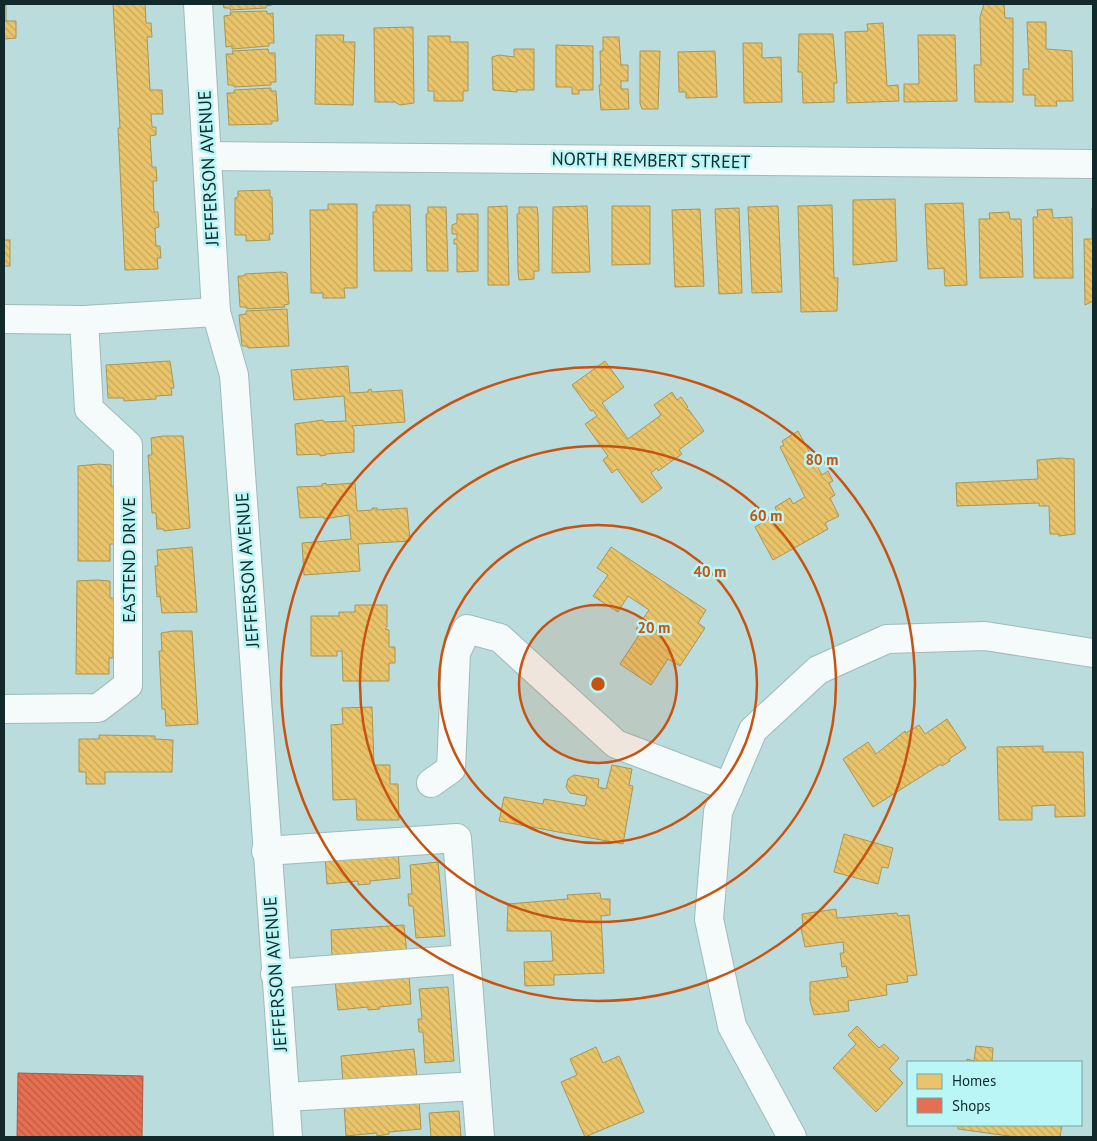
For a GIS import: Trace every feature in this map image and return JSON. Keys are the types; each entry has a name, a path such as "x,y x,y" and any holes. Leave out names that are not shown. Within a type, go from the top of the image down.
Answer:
{"street":[{"name":"JEFFERSON AVENUE","path":"198,4 216,312 234,375 266,850 288,1137"},
{"name":"NORTH REMBERT STREET","path":"208,156 1093,164"},
{"path":"4,319 84,320 216,312"},
{"name":"EASTEND DRIVE","path":"4,709 98,708 128,685 128,445 89,409 84,320"},
{"path":"431,783 451,769 456,653 467,629 500,638 616,744 729,787"},
{"path":"792,1137 732,1026 709,919 718,812 753,730 818,670 887,639 985,636 1093,653"},
{"path":"266,850 457,838 480,1137"},
{"path":"275,974 466,958"},
{"path":"284,1097 476,1086"}],"building: Homes":[{"path":"4,4 6,4 6,21 16,21 16,38 4,39"},
{"path":"113,4 145,4 146,23 151,23 152,37 147,37 150,90 162,90 163,114 151,114 152,127 156,127 156,135 150,136 152,167 156,167 157,181 153,181 154,212 158,212 159,227 155,228 156,246 160,246 161,258 157,258 158,269 125,270"},
{"path":"223,4 272,5 266,6 266,8 230,10 230,8 224,8"},
{"path":"984,4 1004,4 1005,18 1013,18 1013,102 975,102 974,65 981,65 980,17"},
{"path":"267,11 267,14 273,13 274,43 269,43 269,46 232,49 232,46 226,47 224,16 231,15 230,12"},
{"path":"1027,22 1046,22 1046,49 1072,51 1073,101 1056,101 1057,106 1035,106 1035,95 1023,95 1023,69 1029,69"},
{"path":"883,23 887,86 898,85 899,101 847,103 845,32 868,31 867,24"},
{"path":"413,27 414,103 400,105 395,102 375,102 374,28"},
{"path":"799,34 833,34 837,83 834,83 834,102 803,103 802,72 798,72"},
{"path":"316,35 344,35 343,42 355,42 353,105 315,104"},
{"path":"918,35 955,35 957,101 904,102 904,84 919,84"},
{"path":"428,36 450,36 450,42 468,42 468,91 463,91 463,101 434,101 434,91 428,91"},
{"path":"603,37 619,37 621,65 628,65 628,81 621,81 621,89 628,89 629,109 601,110 599,85 601,85 600,51 603,51"},
{"path":"743,43 762,43 762,58 781,57 782,102 744,103"},
{"path":"556,45 593,46 593,90 579,90 579,94 572,94 572,87 556,87"},
{"path":"268,49 269,53 275,53 276,82 271,82 271,85 234,87 233,85 228,85 226,54 233,54 232,51"},
{"path":"514,49 534,49 534,90 517,90 517,92 493,90 492,57 499,55 514,57"},
{"path":"640,51 660,51 658,109 642,109 640,103"},
{"path":"715,51 717,97 686,98 686,92 679,92 678,52"},
{"path":"271,88 271,91 276,91 278,121 272,121 272,124 229,125 227,93 234,93 234,90"},
{"path":"270,190 270,197 272,197 273,234 269,234 270,240 246,241 246,235 235,235 235,198 238,197 238,191"},
{"path":"895,199 897,261 853,265 853,200"},
{"path":"963,203 967,285 945,286 944,268 928,269 925,204"},
{"path":"328,204 357,204 357,288 344,288 345,298 323,298 323,293 311,293 310,210 328,210"},
{"path":"376,205 410,205 412,271 374,271 373,212 376,212"},
{"path":"832,205 834,278 838,278 837,311 801,312 798,206"},
{"path":"507,206 509,285 488,285 488,207"},
{"path":"587,206 590,272 552,273 553,207"},
{"path":"612,206 650,206 650,264 612,265"},
{"path":"778,206 782,292 752,293 748,207"},
{"path":"428,207 446,207 448,271 427,271 426,214 428,214"},
{"path":"519,207 537,207 539,271 534,271 534,279 519,280 517,214 519,214"},
{"path":"739,208 742,293 719,294 715,209"},
{"path":"1092,208 1093,301 1085,305 1084,239 1092,239"},
{"path":"700,209 704,286 675,287 672,210"},
{"path":"1052,209 1053,218 1072,217 1073,278 1034,278 1033,217 1038,217 1037,210"},
{"path":"1009,212 1010,219 1021,219 1023,277 980,278 979,219 990,219 989,213"},
{"path":"457,214 478,214 478,271 457,272 457,244 454,244 454,239 457,239 457,234 452,234 452,225 457,223"},
{"path":"4,240 10,240 10,266 4,266"},
{"path":"287,273 289,304 284,305 285,307 247,309 246,307 240,307 238,276"},
{"path":"287,309 289,346 248,348 247,346 242,346 239,315 246,314 246,311"},
{"path":"170,361 174,388 171,388 172,395 156,396 156,399 124,401 124,398 108,398 106,365"},
{"path":"605,361 624,387 602,403 628,439 661,415 654,405 672,392 677,400 681,397 688,407 686,409 689,410 704,431 679,450 682,454 658,471 657,468 651,473 662,488 642,503 617,469 612,473 603,460 608,456 585,424 597,416 593,410 591,411 572,385"},
{"path":"348,366 350,393 368,392 371,389 372,392 402,390 405,422 352,426 354,430 354,452 320,456 320,454 297,455 295,424 323,420 324,422 346,421 344,396 294,400 291,370"},
{"path":"798,431 822,475 828,471 833,481 829,483 835,495 830,498 839,516 825,523 828,529 773,560 755,527 778,514 775,507 790,498 793,504 805,497 780,447 784,445 782,441"},
{"path":"183,436 190,528 164,531 164,529 157,529 156,513 152,513 148,455 152,455 151,438"},
{"path":"1074,459 1075,534 1059,536 1059,534 1050,534 1049,506 1039,506 1039,503 957,506 956,483 1038,479 1037,460"},
{"path":"111,465 111,486 115,486 114,544 110,544 110,561 78,561 78,466"},
{"path":"326,483 326,485 355,483 357,511 372,510 372,508 377,508 377,510 407,508 410,541 358,544 360,571 304,575 302,543 351,539 349,515 324,519 324,517 300,518 297,487 322,486 322,484"},
{"path":"192,547 197,612 162,613 160,596 157,597 155,566 158,566 157,550"},
{"path":"611,547 706,610 698,623 705,628 680,666 668,659 651,685 620,664 641,632 636,629 649,610 628,596 618,612 593,596 608,575 597,568"},
{"path":"77,581 110,581 110,598 114,598 113,658 109,658 109,674 76,674"},
{"path":"355,605 387,605 387,627 385,629 389,630 389,647 395,647 395,663 389,663 389,681 343,681 342,651 337,651 337,656 311,656 311,616 339,616 339,612 355,612"},
{"path":"192,631 198,724 166,726 165,709 162,709 159,651 162,651 161,633"},
{"path":"372,707 374,765 390,765 390,784 398,784 399,820 357,820 356,799 333,800 331,725 343,724 342,708"},
{"path":"947,719 966,748 949,759 950,761 942,766 941,764 873,807 843,759 868,742 876,754 905,731 906,733 919,725 925,734"},
{"path":"99,735 155,736 155,739 173,740 172,772 105,772 105,784 86,784 86,772 79,772 79,739 99,739"},
{"path":"1043,746 1043,752 1083,752 1085,816 1055,817 1055,805 1032,806 1032,820 999,820 997,747"},
{"path":"612,765 632,769 629,785 633,786 623,844 499,821 504,797 543,804 544,799 585,806 587,796 570,793 566,787 568,779 574,775 599,779 598,787 606,789"},
{"path":"844,834 893,848 888,868 882,867 878,884 834,872"},
{"path":"398,850 400,878 370,881 370,884 358,885 358,881 327,884 325,856"},
{"path":"438,862 445,936 416,938 413,906 409,906 408,894 412,894 410,865"},
{"path":"600,893 601,899 610,899 610,915 601,916 604,973 554,975 554,985 525,986 524,962 553,961 551,931 507,931 508,904 568,899 567,895"},
{"path":"836,909 837,918 897,913 898,916 909,915 917,975 907,976 908,982 886,985 887,995 848,1001 849,1011 814,1015 810,1001 810,982 848,977 846,966 842,967 840,953 844,953 843,942 805,947 801,928 803,926 802,914"},
{"path":"404,925 407,954 332,959 331,930"},
{"path":"409,974 411,1004 368,1010 368,1007 338,1010 335,980"},
{"path":"448,987 454,1061 425,1063 423,1032 419,1032 418,1019 422,1019 419,989"},
{"path":"857,1026 879,1048 884,1044 899,1058 889,1069 903,1083 876,1112 833,1068 856,1044 848,1035"},
{"path":"976,1046 993,1048 992,1061 974,1061"},
{"path":"596,1047 603,1063 619,1056 644,1112 585,1137 561,1082 577,1075 570,1059"},
{"path":"414,1049 417,1078 343,1084 341,1056"},
{"path":"419,1099 421,1129 389,1132 389,1134 377,1136 377,1133 346,1136 344,1105"},
{"path":"459,1111 461,1137 431,1137 429,1113"},
{"path":"958,1126 1062,1126 1060,1137 1016,1137 958,1129"}],"building: Shops":[{"path":"18,1073 143,1076 142,1137 17,1137"}]}
